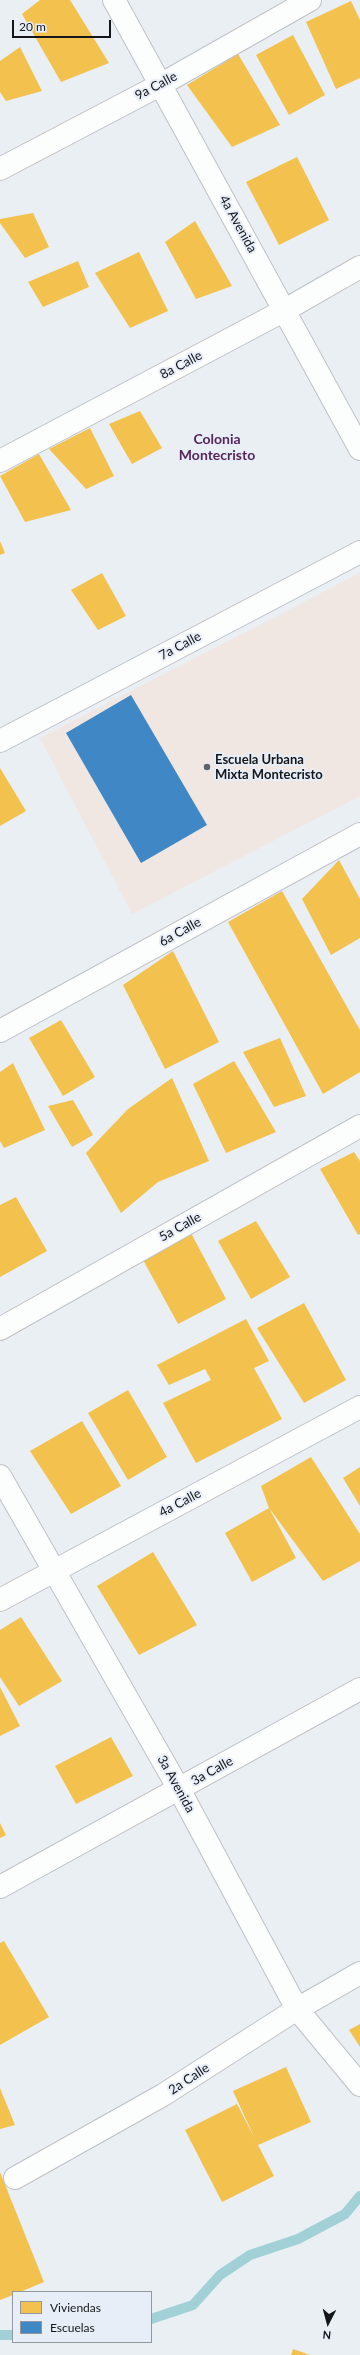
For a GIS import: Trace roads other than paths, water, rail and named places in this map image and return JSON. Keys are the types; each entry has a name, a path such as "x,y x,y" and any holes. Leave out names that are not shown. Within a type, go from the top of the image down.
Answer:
{"street":[{"name":"4a Avenida","path":"114,0 360,449"},
{"name":"9a Calle","path":"0,169 160,85 310,0"},
{"name":"8a Calle","path":"0,461 285,310 360,267"},
{"name":"7a Calle","path":"0,741 360,552"},
{"name":"6a Calle","path":"0,1031 360,834"},
{"name":"5a Calle","path":"0,1329 360,1126"},
{"name":"4a Calle","path":"0,1600 360,1407"},
{"name":"3a Avenida","path":"0,1476 180,1789 297,2009 360,2085"},
{"name":"3a Calle","path":"0,1887 360,1689"},
{"name":"2a Calle","path":"15,2178 163,2096 297,2009 360,1973"}],"waterway":[{"path":"152,2319 193,2305 220,2275 250,2255 298,2239 345,2214 360,2196"},
{"path":"0,2335 12,2335"}],"place":[{"name":"Escuela Urbana Mixta Montecristo","path":"207,767"}],"district":[{"name":"Colonia Montecristo","path":"217,448"}]}
